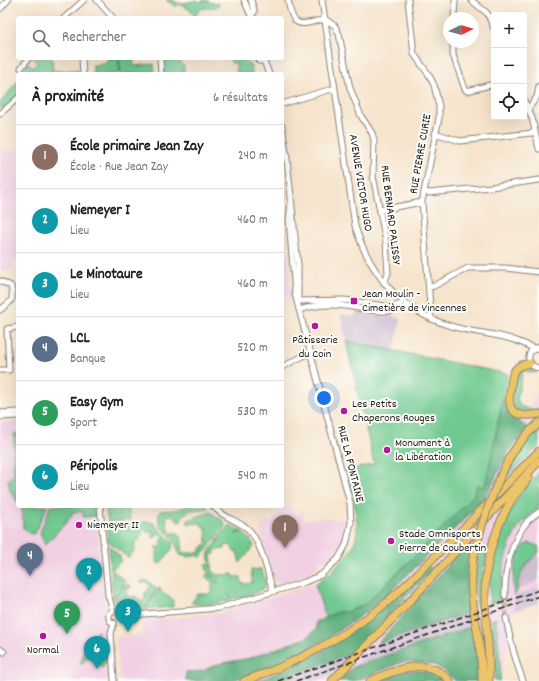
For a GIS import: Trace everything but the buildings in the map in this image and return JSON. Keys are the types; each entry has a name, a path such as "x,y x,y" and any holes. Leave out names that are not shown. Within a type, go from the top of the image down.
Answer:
{"highway":[{"path":"530,363 518,367 513,373 508,398 513,411 519,415 530,416 539,414"},
{"path":"482,681 482,660 472,595 474,559 494,487 512,453 525,434 539,423"},
{"path":"244,681 298,659 321,647 348,631 375,612 447,545 539,451"},
{"path":"332,681 408,602 539,461"},
{"path":"489,681 485,600 486,572 491,550 499,524 513,499 539,467"},
{"path":"370,681 403,668 415,666 437,671 450,681"}],"street":[{"path":"0,9 8,0"},
{"path":"66,16 84,0"},
{"path":"96,0 111,16"},
{"path":"244,0 251,16"},
{"path":"251,0 254,10 252,16"},
{"path":"288,0 290,11 294,20 299,24 325,19"},
{"name":"AVENUE VICTOR HUGO","path":"322,0 355,226 364,252 384,283 409,306 432,319 452,327 516,340 536,348"},
{"name":"RUE PIERRE CURIE","path":"408,0 414,54 429,75 437,94 439,106 422,202 432,319"},
{"path":"454,12 455,0"},
{"path":"471,0 487,13 491,22"},
{"name":"RUE BERNARD PALISSY","path":"325,19 335,26 339,34 350,88 361,116 372,133 374,140 373,176 386,242 388,273 384,283"},
{"path":"453,48 452,55 467,91 491,85"},
{"path":"21,68 27,60"},
{"path":"82,60 83,72"},
{"path":"160,60 161,72"},
{"path":"265,60 268,72"},
{"path":"539,86 537,97 528,109 536,130 539,149"},
{"path":"284,103 335,88"},
{"path":"0,114 16,100"},
{"path":"435,133 460,141 532,133 536,130"},
{"name":"RUE LA FONTAINE","path":"120,616 219,608 305,582 321,575 338,559 346,545 351,523 350,503 347,488 295,294 289,220 291,202 284,139"},
{"path":"424,192 428,193 491,187 539,180"},
{"path":"380,210 422,202"},
{"path":"429,287 434,286 468,268 505,268 539,272"},
{"path":"0,281 10,284 13,297 12,302 0,310"},
{"path":"298,301 344,300 392,308 399,305 403,301"},
{"path":"299,310 315,306 336,305 380,312 401,309 409,306"},
{"path":"0,370 9,370 7,329 16,327"},
{"path":"521,343 529,354 530,363 532,366 539,368"},
{"path":"529,354 536,348"},
{"path":"284,366 311,352"},
{"path":"0,413 16,412"},
{"path":"0,417 16,416"},
{"path":"100,508 108,595 113,611"},
{"path":"215,508 253,534 259,544 273,592"},
{"path":"505,596 505,581 511,553 520,532 527,522 539,512"},
{"path":"113,611 119,613 120,616 119,621 114,623 111,633 114,681"},
{"path":"113,611 108,617 110,621 114,623"},
{"path":"506,618 509,639 523,681"}],"shaded area":[{"path":"16,149 16,260 13,260 13,270 3,271 0,267 0,150"},
{"path":"284,207 285,207 291,297 284,297"},
{"path":"356,311 388,318 389,315 401,319 394,351 346,341 341,314 355,317"},
{"path":"539,390 539,552 522,570 518,581 517,590 539,580 539,587 515,596 514,611 500,681 120,681 116,638 143,635 143,621 221,613 315,584 330,631 360,613 482,496 505,443"},
{"path":"16,421 16,508 95,508 106,618 117,681 0,681 0,423"},
{"path":"303,506 304,520 323,518 346,520 343,538 331,559 325,559 318,562 314,573 280,584 275,581 272,574 260,528 266,521 269,523 280,511 278,509 279,508 290,507 295,513 301,513"},
{"path":"539,552 539,580 517,590 518,581 522,570"},
{"path":"539,587 539,603 514,611 515,596"},
{"path":"470,612 473,626 353,667 377,644"},
{"path":"353,653 332,675 315,681 275,681"}],"green space":[{"path":"166,0 173,0 179,4 176,7"},
{"path":"197,0 198,2 207,0 212,3 219,4 217,7 200,9 195,16 189,9 179,4"},
{"path":"34,60 52,60 53,71 78,70 78,72 25,72 23,70 28,63 33,67 37,63"},
{"path":"107,60 118,60 120,72 93,72 93,65 107,63"},
{"path":"119,60 133,60 134,66 154,64 155,72 121,72"},
{"path":"162,60 180,60 184,66 184,72 164,72"},
{"path":"230,60 243,60 249,63 252,72 237,72 236,63 231,63"},
{"path":"16,83 16,98 0,110 0,103"},
{"path":"346,341 508,374 485,487 477,485 474,496 364,605 347,612 328,626 315,584 332,571 351,550 355,541 357,532 356,511 347,471 374,464"},
{"path":"526,368 537,373 523,371 517,399 520,406 532,410 539,409 539,412 529,413 516,410 512,400 515,380 517,376"},
{"path":"503,399 511,414 521,419 519,422 529,428 509,451 484,500 392,590 362,615 331,636 301,653 263,670 230,681 186,681 186,672 203,671 217,664 250,658 306,638 316,629 316,622 337,612 347,612 364,605 415,556 473,496 477,485 485,487"},
{"path":"539,428 539,446 503,481 522,445"},
{"path":"14,434 16,434 16,500 10,490 8,480 14,474"},
{"path":"539,473 539,507 523,522 512,539 503,569 502,599 489,604 491,566 496,550 499,532 523,489"},
{"path":"21,508 46,508 35,533 30,534 23,528"},
{"path":"49,508 95,508 96,516 83,517 83,512 72,512 72,516 45,545 40,533"},
{"path":"105,508 129,508 130,520 108,522"},
{"path":"182,508 208,508 187,512 182,517 181,521 178,522 177,518 174,518 173,515 166,516 167,526 170,531 168,534 160,524 158,518 160,511"},
{"path":"210,512 224,521 225,526 201,557 197,556 196,552 201,552 201,548 204,548 204,545 207,544 206,527 202,527 202,523 188,524 188,520"},
{"path":"148,522 155,524 165,536 173,542 172,549 160,564 157,563 158,561 156,559 158,556 156,553 158,551 155,548 157,546 160,548 162,545 160,543 164,538 159,533 154,538 152,536 154,533 151,531 149,533 143,529 141,532 143,534 134,545 136,548 128,558 108,541 107,525"},
{"path":"230,525 242,531 235,534 243,532 254,546 240,563 237,552 234,552 231,545 224,546 225,549 214,550 215,554 211,554 212,562 210,562 208,555 210,549 220,540 216,541"},
{"path":"171,533 178,533 178,536 181,536 183,553 195,553 195,556 186,557 180,555 174,540 169,535"},
{"path":"471,539 467,576 467,594 470,612 377,644"},
{"path":"529,543 538,546 539,552 524,569 518,581 517,591 514,596 513,583 515,566 520,552 524,546"},
{"path":"109,546 120,556 121,561 113,569 110,569"},
{"path":"480,550 487,551 480,588 480,607 477,608 476,579"},
{"path":"206,564 212,564 213,573 216,573 217,575 233,574 234,577 241,577 242,584 252,583 251,570 261,569 265,579 265,585 256,592 233,599 227,593 232,599 222,602 212,604 191,603 198,594 209,594 213,589 211,586 213,583 205,576 208,573 219,584 207,571"},
{"path":"429,566 433,569 353,653 275,681 256,681 301,662 344,638 377,612"},
{"path":"111,571 125,581 124,585 113,598"},
{"path":"147,580 155,587 156,590 145,609 126,610 115,604 113,599 123,587 128,584 131,586 128,588 126,594 131,598 134,595 142,602 146,597 144,594 151,586 145,582 143,584 140,582"},
{"path":"158,588 160,588 161,592 173,600 173,607 146,609 158,591"},
{"path":"496,618 500,662 500,681 495,681 496,659 491,620"},
{"path":"473,626 478,663 477,681 455,681 446,672 435,665 403,662 355,681 338,681 353,667"},
{"path":"99,631 90,643 103,655 107,654 107,661 102,668 88,656 81,665 82,656 86,646 95,633"},
{"path":"411,670 433,674 445,681 379,681 400,672"}],"tunnel":[{"path":"505,596 506,618"}],"railway":[{"path":"278,681 539,590"},
{"path":"296,681 539,596"}],"place":[{"name":"Jean Moulin - Cimetière de Vincennes","path":"354,301"},
{"name":"Pâtisserie du Coin","path":"315,326"},
{"name":"Les Petits Chaperons Rouges","path":"344,411"},
{"name":"Monument à la Libération","path":"387,450"},
{"name":"Niemeyer II","path":"79,525"},
{"name":"Stade Omnisports Pierre de Coubertin","path":"391,541"},
{"name":"École primaire Jean Zay","path":"285,548"},
{"name":"LCL","path":"30,576"},
{"name":"Niemeyer I","path":"89,591"},
{"name":"Le Minotaure","path":"128,632"},
{"name":"Easy Gym","path":"67,634"},
{"name":"Normal","path":"43,636"},
{"name":"Péripolis","path":"97,669"}]}
